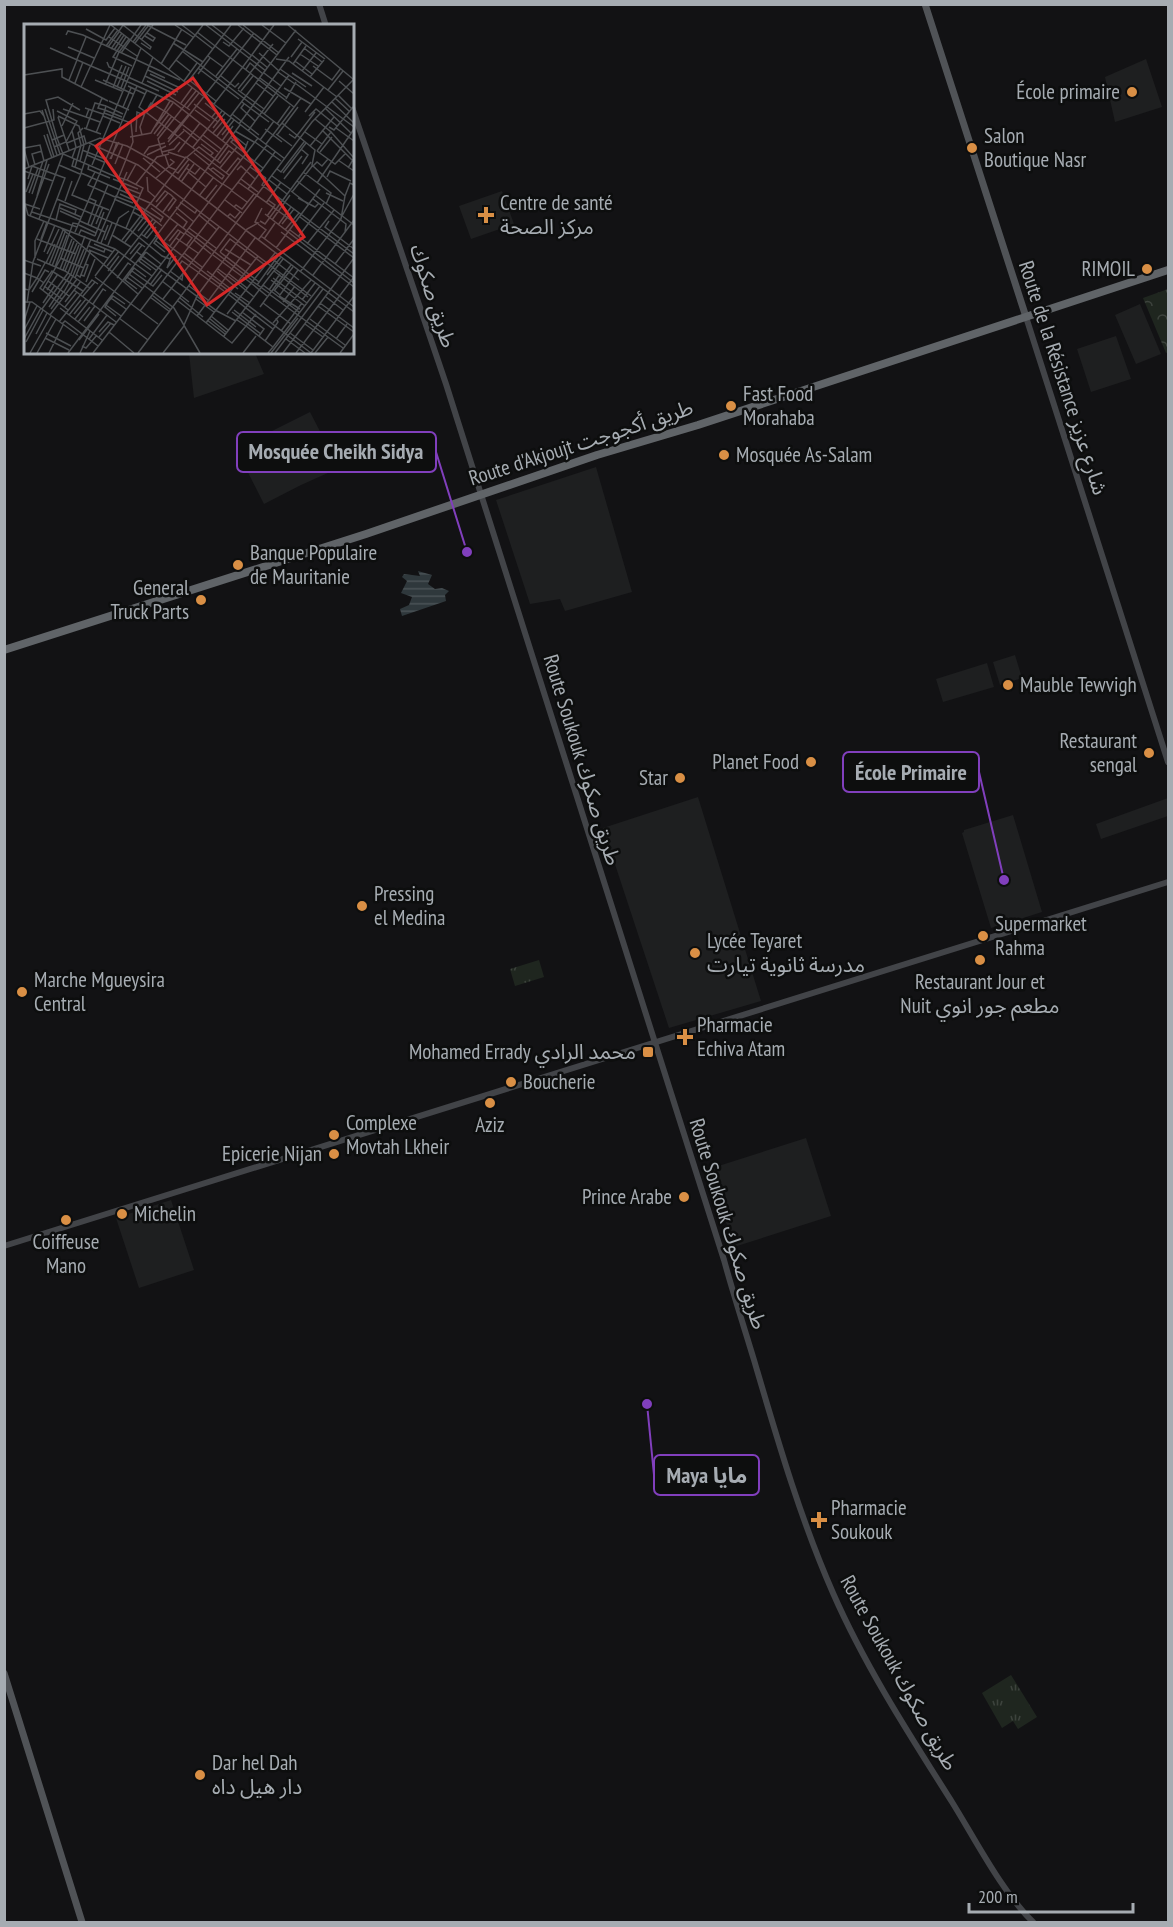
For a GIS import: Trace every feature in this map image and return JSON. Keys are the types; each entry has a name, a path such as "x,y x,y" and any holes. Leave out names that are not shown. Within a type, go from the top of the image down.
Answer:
{"highway":[{"name":"Route d'Akjoujt طريق أكجوجت","path":"4,650 366,534 1168,270"}],"main road":[{"name":"Route de la Résistance شارع عزيز","path":"925,4 1026,317"},
{"path":"4,1673 81,1922"}],"street":[{"path":"319,4 325,24"},
{"name":"طريق صكوك","path":"354,113 446,384 480,495"},
{"name":"Route de la Résistance شارع عزيز","path":"1026,317 1168,762"},
{"name":"Route Soukouk طريق صكوك","path":"480,495 723,1260 783,1457 833,1593 864,1654 919,1750 1015,1902 1033,1923"},
{"path":"4,1246 1168,882"}],"shaded area":[{"name":"École primaire","path":"1146,59 1162,107 1115,122 1105,77"},
{"name":"Centre de santé مركز الصحة","path":"502,191 514,224 471,239 459,206"},
{"path":"1140,304 1161,354 1136,364 1115,315"},
{"path":"1116,336 1131,379 1091,392 1077,349"},
{"path":"189,354 255,354 264,374 194,398"},
{"path":"310,412 339,468 264,504 236,449"},
{"path":"596,467 632,592 565,611 560,599 530,604 496,500"},
{"path":"418,571 432,575 428,584 435,589 442,588 449,591 445,595 446,601 402,616 400,609 409,605 412,597 401,593 407,581 402,577 404,574 420,576"},
{"path":"1015,655 1022,678 1000,685 993,662"},
{"path":"987,663 994,687 943,702 936,679"},
{"name":"Lycée Teyaret مدرسة ثانوية تيارت","path":"698,797 761,1001 669,1028 603,828"},
{"path":"1168,798 1168,816 1101,839 1096,824"},
{"path":"1013,815 1042,912 991,928 962,833 964,830"},
{"path":"806,1138 831,1216 734,1247 709,1169"},
{"path":"171,1200 194,1270 139,1288 116,1218"}],"green space":[{"path":"1168,289 1168,352 1166,353 1143,298"},
{"path":"539,960 544,977 515,986 510,969"},
{"path":"1011,1675 1037,1717 1018,1729 1013,1721 1002,1728 982,1693"}],"place":[{"name":"École primaire","path":"1132,92"},
{"name":"Salon Boutique Nasr","path":"972,148"},
{"name":"Centre de santé مركز الصحة","path":"486,215"},
{"name":"RIMOIL","path":"1147,269"},
{"name":"Fast Food Morahaba","path":"731,406"},
{"name":"Mosquée As-Salam","path":"724,455"},
{"name":"Mosquée Cheikh Sidya","path":"467,552"},
{"name":"Banque Populaire de Mauritanie","path":"238,565"},
{"name":"General Truck Parts","path":"201,600"},
{"name":"Mauble Tewvigh","path":"1008,685"},
{"name":"Restaurant sengal","path":"1149,753"},
{"name":"Planet Food","path":"811,762"},
{"name":"Star","path":"680,778"},
{"name":"École Primaire","path":"1004,880"},
{"name":"Pressing el Medina","path":"362,906"},
{"name":"Supermarket Rahma","path":"983,936"},
{"name":"Lycée Teyaret مدرسة ثانوية تيارت","path":"695,953"},
{"name":"Restaurant Jour et Nuit مطعم جور انوي","path":"980,960"},
{"name":"Marche Mgueysira Central","path":"22,992"},
{"name":"Pharmacie Echiva Atam","path":"685,1037"},
{"name":"Mohamed Errady محمد الرادي","path":"648,1052"},
{"name":"Boucherie","path":"511,1082"},
{"name":"Aziz","path":"490,1103"},
{"name":"Complexe Movtah Lkheir","path":"334,1135"},
{"name":"Epicerie Nijan","path":"334,1154"},
{"name":"Prince Arabe","path":"684,1197"},
{"name":"Michelin","path":"122,1214"},
{"name":"Coiffeuse Mano","path":"66,1220"},
{"name":"Maya مايا","path":"647,1404"},
{"name":"Pharmacie Soukouk","path":"819,1520"},
{"name":"Dar hel Dah دار هيل داه","path":"200,1775"}]}
